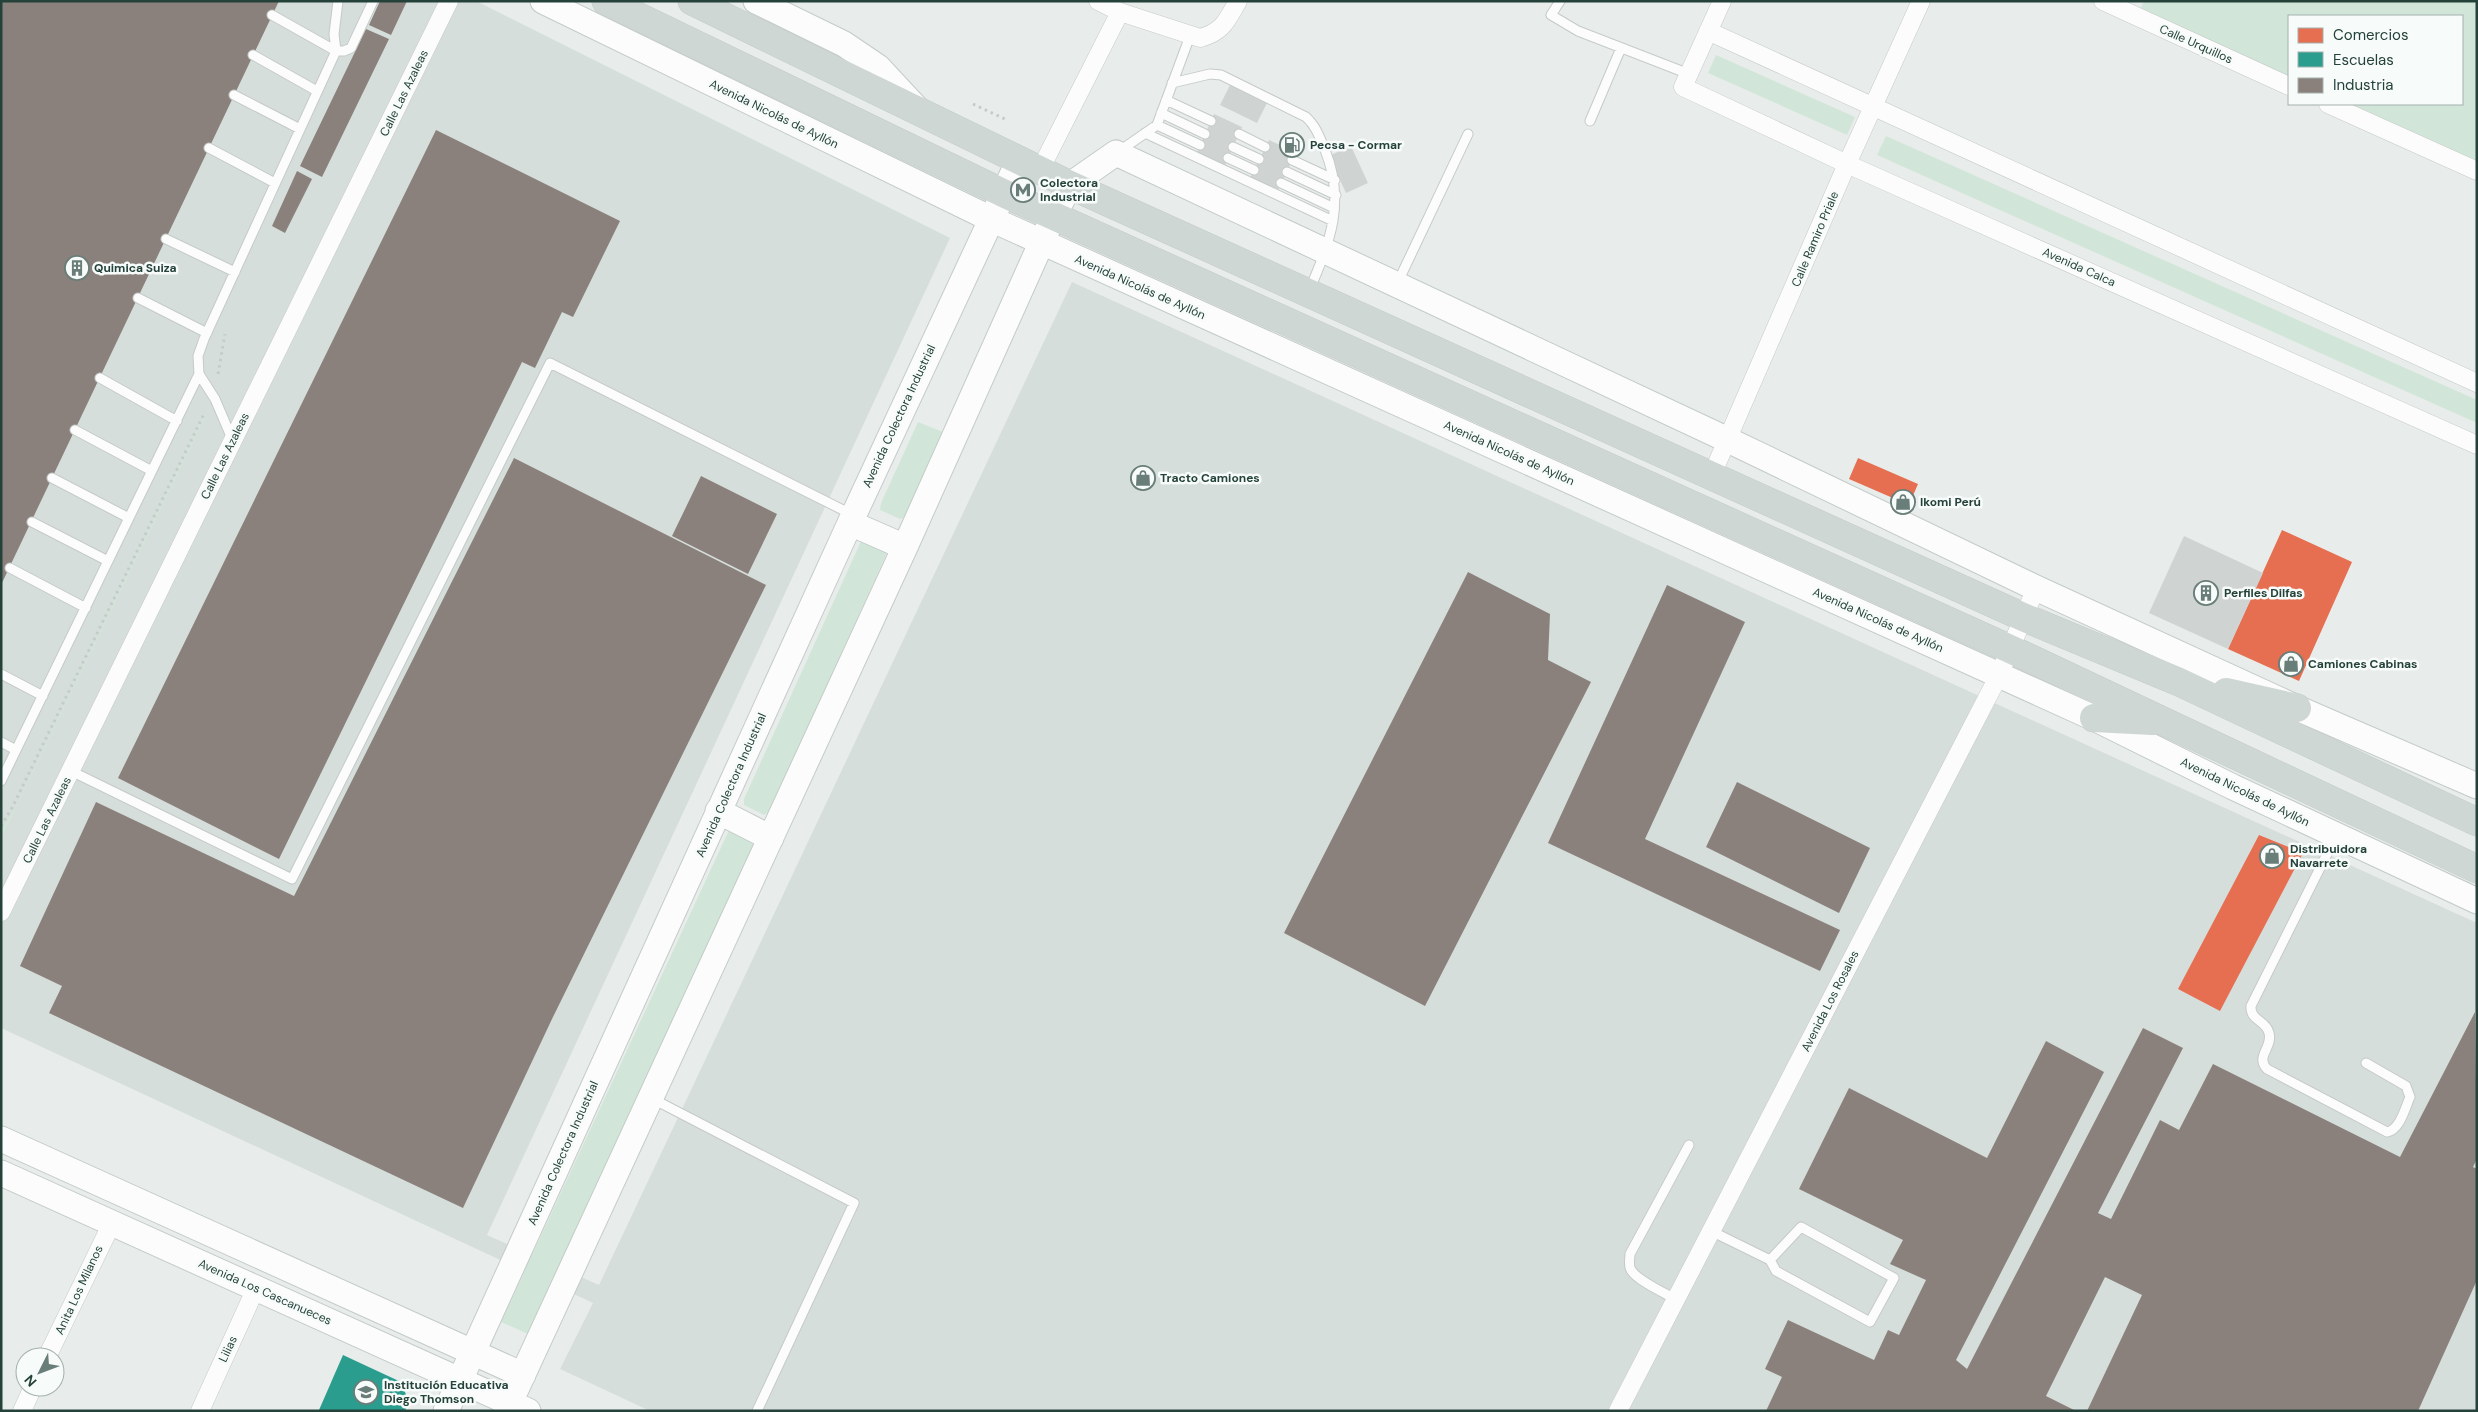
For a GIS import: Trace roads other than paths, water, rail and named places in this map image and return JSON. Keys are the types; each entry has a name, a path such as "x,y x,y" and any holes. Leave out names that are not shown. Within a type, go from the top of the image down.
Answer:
{"main road":[{"name":"Avenida Nicolás de Ayllón","path":"543,1 1042,243 2094,718 2336,836 2477,901"},
{"path":"606,1 1003,194 2010,650 2477,869"},
{"path":"692,1 1070,185 1711,477 2023,617 2176,681 2475,817"},
{"path":"756,1 844,44 878,67 919,112"},
{"path":"515,1408 523,1375 905,547 1054,217 1070,185 1116,153 1728,440 2036,588 2297,708 2477,786"},
{"name":"Avenida Colectora Industrial","path":"446,1411 718,811 991,219 1003,194 1029,165"},
{"path":"1289,323 1308,293"},
{"path":"852,519 905,547"},
{"path":"2176,681 2297,708"},
{"path":"2094,718 2166,722"},
{"path":"718,811 771,838"},
{"path":"1,1139 523,1375"},
{"name":"Avenida Los Cascanueces","path":"1,1173 460,1380 515,1408"}],"street":[{"name":"Calle Las Azaleas","path":"1,912 449,1"},
{"path":"1098,1 1120,12 1200,38 1213,34 1224,25 1238,1"},
{"path":"1686,81 1722,1"},
{"name":"Calle Ramiro Priale","path":"1711,477 1920,1"},
{"name":"Calle Urquillos","path":"2102,1 2124,6 2288,86"},
{"path":"1029,165 1120,12"},
{"path":"1708,31 1872,108 2477,383"},
{"name":"Avenida Calca","path":"1686,81 1847,164 2477,445"},
{"path":"2330,105 2477,171"},
{"name":"Avenida Los Rosales","path":"1618,1411 1999,675 2036,588"},
{"name":"Anita Los Milanos","path":"52,1347 112,1223"},
{"name":"Lilias","path":"200,1411 256,1288"},
{"path":"22,1411 28,1397"}],"lane":[{"path":"1,781 199,374 198,356 207,333 336,51 334,34 338,1"},
{"path":"272,15 336,51 344,51 351,48 373,1"},
{"path":"1560,1 1551,15 1578,31 1621,48 1686,81"},
{"path":"1116,153 1157,125 1190,36"},
{"path":"1590,120 1621,48"},
{"path":"253,55 318,91"},
{"path":"1172,83 1210,74 1221,75 1306,117 1317,131 1335,180 1336,195 1333,221 1326,252 1308,293"},
{"path":"234,95 300,129"},
{"path":"1166,100 1211,121"},
{"path":"1161,113 1205,134"},
{"path":"1157,125 1200,145"},
{"path":"1145,133 1333,221"},
{"path":"1239,134 1265,147"},
{"path":"1397,284 1468,134"},
{"path":"1233,147 1259,159"},
{"path":"209,148 275,183"},
{"path":"1228,158 1254,170"},
{"path":"1292,160 1335,180"},
{"path":"1287,172 1336,195"},
{"path":"1282,183 1334,208"},
{"path":"166,238 235,272"},
{"path":"138,298 207,333"},
{"path":"71,771 292,878 550,363 852,519"},
{"path":"199,374 215,399 233,441"},
{"path":"100,378 177,421"},
{"path":"75,430 152,471"},
{"path":"52,478 129,518"},
{"path":"32,522 108,561"},
{"path":"10,568 86,608"},
{"path":"1,674 43,696"},
{"path":"1,742 16,750"},
{"path":"2336,836 2251,1006 2251,1011 2252,1016 2269,1030 2269,1043 2262,1058 2262,1064 2267,1069 2387,1132 2392,1131 2397,1126 2410,1091 2406,1086 2366,1063"},
{"path":"651,1098 854,1202 757,1411"},
{"path":"1675,1299 1631,1270 1629,1263 1630,1254 1689,1145"},
{"path":"1711,1231 1770,1260 1776,1271 1870,1322 1894,1278 1801,1227 1770,1260"}],"place":[{"name":"Pecsa - Cormar","path":"1292,145"},
{"name":"Colectora Industrial","path":"1023,190"},
{"name":"Quimica Suiza","path":"77,268"},
{"name":"Tracto Camiones","path":"1143,478"},
{"name":"Ikomi Perú","path":"1903,502"},
{"name":"Perfiles Dilfas","path":"2206,593"},
{"name":"Camiones Cabinas","path":"2291,664"},
{"name":"Distribuidora Navarrete","path":"2272,856"},
{"name":"Institución Educativa Diego Thomson","path":"366,1392"}]}
